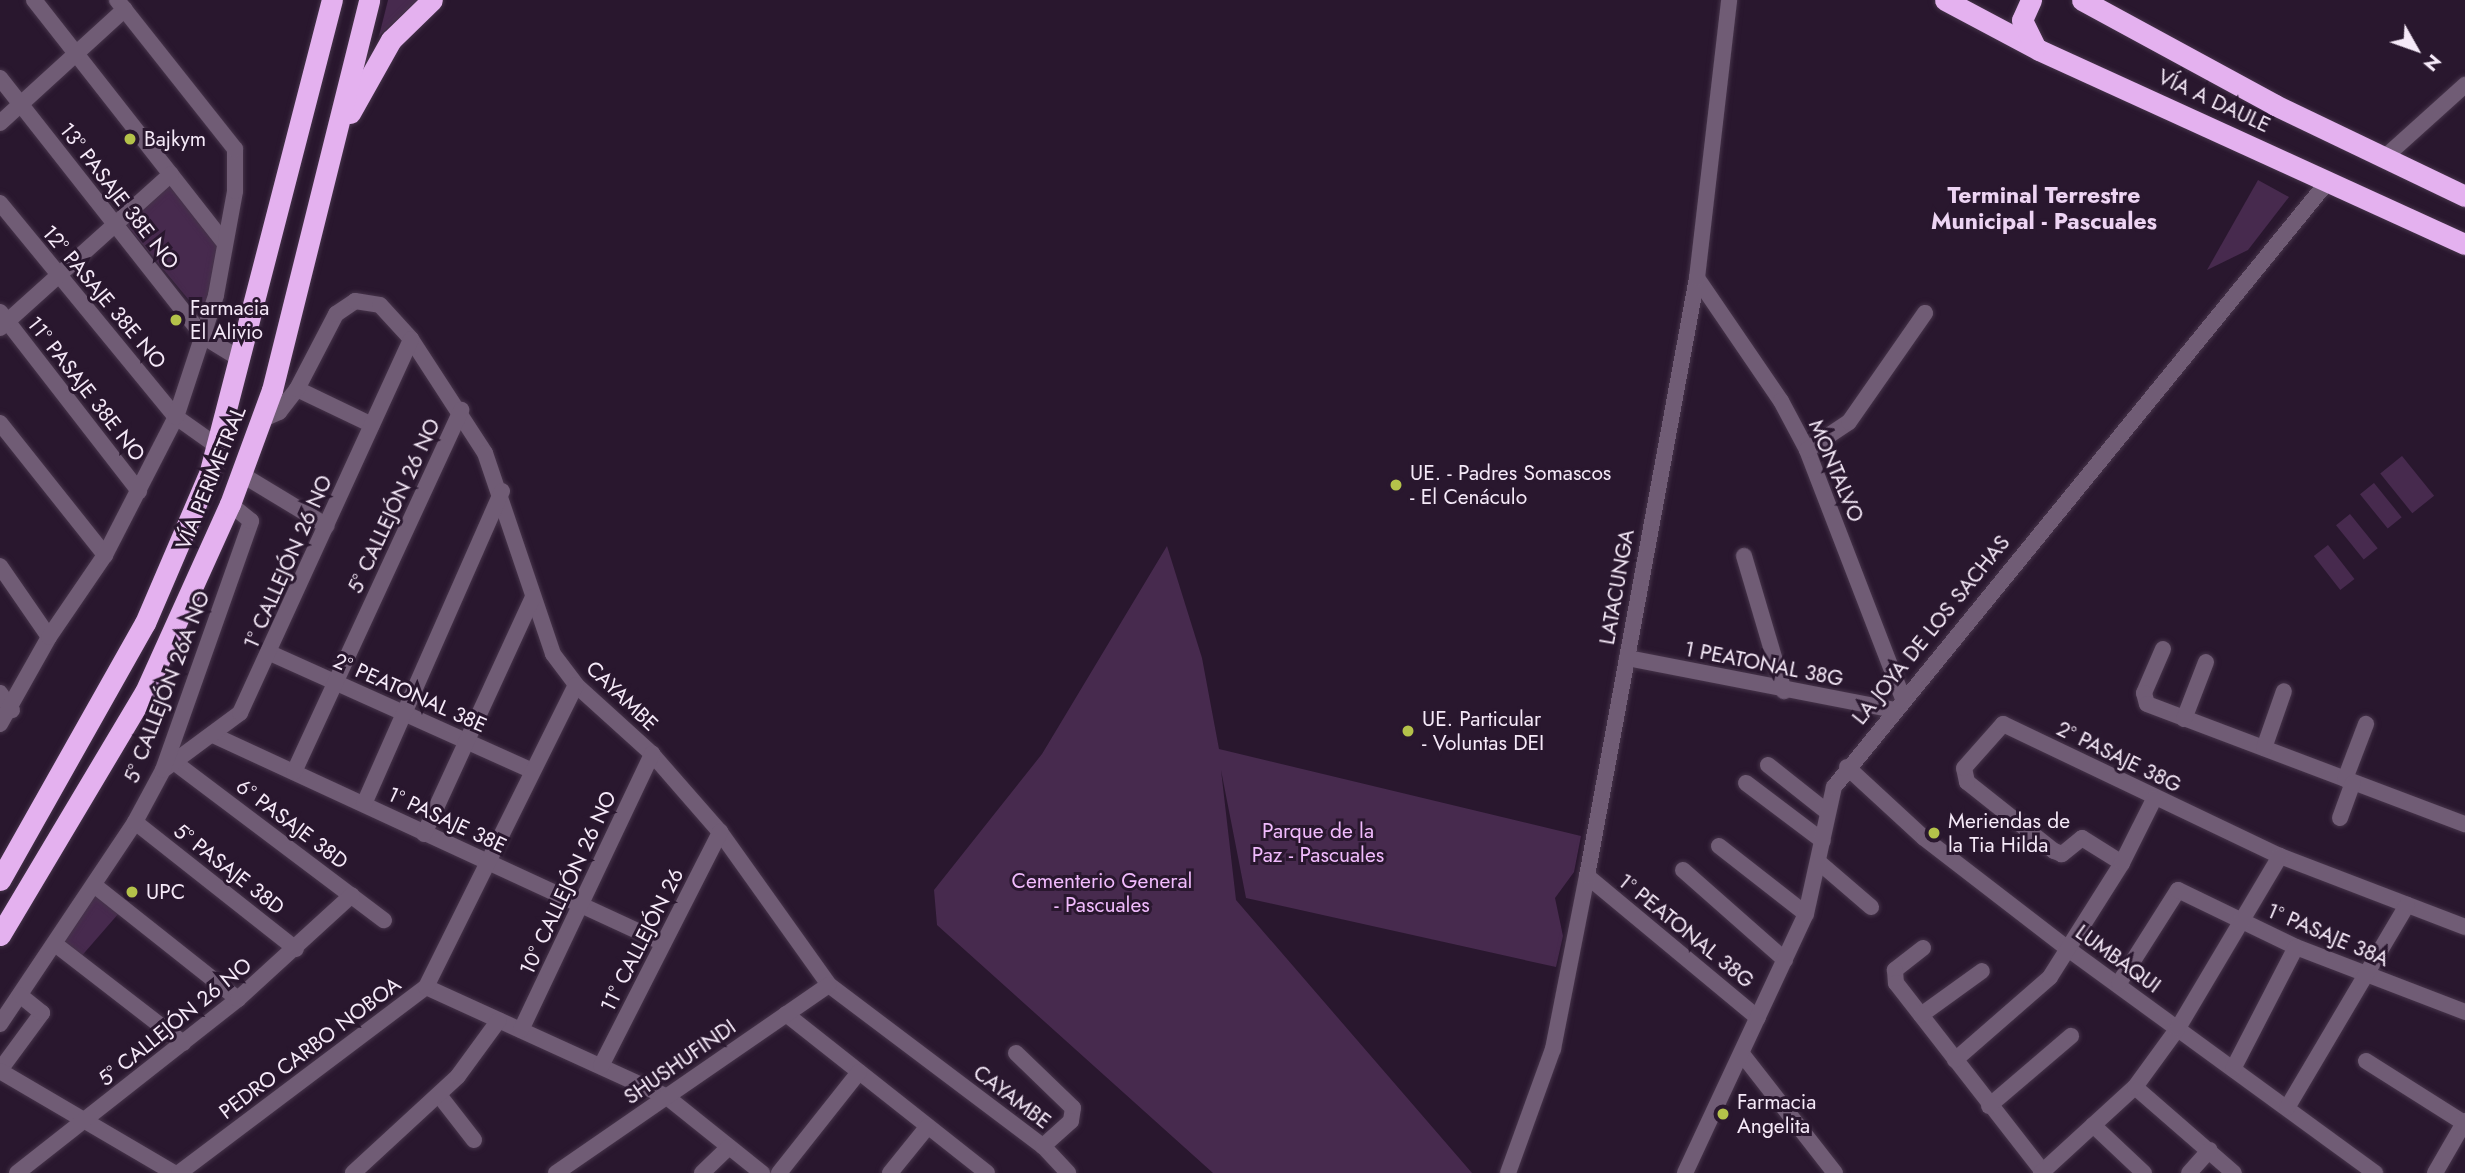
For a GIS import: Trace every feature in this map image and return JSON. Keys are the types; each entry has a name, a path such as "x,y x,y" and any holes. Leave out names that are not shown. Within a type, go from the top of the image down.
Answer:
{"highway":[{"name":"VÍA PERIMETRAL","path":"0,880 145,623 217,446 243,360 332,0"},
{"name":"VÍA PERIMETRAL","path":"0,935 145,692 230,504 261,420 337,137 369,0"},
{"path":"337,137 391,40 432,0"},
{"name":"VÍA A DAULE","path":"1945,0 2039,50 2465,244"},
{"path":"2031,0 2022,20 2039,50"},
{"name":"VÍA A DAULE","path":"2082,0 2275,105 2465,196"}],"street":[{"path":"34,0 223,242"},
{"name":"LATACUNGA","path":"1508,1173 1553,1049 1587,876 1697,278 1729,0"},
{"path":"0,123 76,54 121,4 235,149 235,191 204,337 176,417 106,555 49,637 12,710 0,724"},
{"name":"13° PASAJE 38E NO","path":"0,78 204,337 243,360"},
{"path":"2385,157 2465,85"},
{"path":"2,321 57,276 171,174"},
{"name":"LA JOYA DE LOS SACHAS","path":"1685,1173 1806,914 1821,864 1826,810 1847,767 2329,180"},
{"name":"12° PASAJE 38E NO","path":"0,203 57,276 176,417 217,446"},
{"name":"MONTALVO","path":"1697,278 1782,401 1807,450 1898,704"},
{"name":"CAYAMBE","path":"261,420 279,412 297,389 336,314 355,301 380,305 411,339 461,410 502,491 553,654 576,685 652,754 720,832 829,985 1043,1146 1068,1173"},
{"path":"1807,450 1849,422 1925,313"},
{"name":"11° PASAJE 38E NO","path":"2,321 139,491"},
{"name":"1° CALLEJÓN 26 NO","path":"169,766 240,713 270,653 411,339"},
{"path":"297,389 372,425"},
{"name":"5° CALLEJÓN 26 NO","path":"294,772 461,410"},
{"path":"0,423 106,555"},
{"path":"241,474 327,526"},
{"path":"364,804 502,491"},
{"name":"5° CALLEJÓN 26A NO","path":"0,1024 94,885 169,766 251,521 230,504"},
{"path":"1744,556 1784,691"},
{"path":"0,566 49,637"},
{"path":"424,834 469,742 533,597"},
{"path":"2163,649 2144,701 2184,719 2465,824"},
{"name":"2° PEATONAL 38E","path":"270,653 533,771"},
{"name":"1 PEATONAL 38G","path":"1627,658 1784,691 1898,704"},
{"path":"2184,719 2206,662"},
{"path":"426,987 576,685"},
{"path":"2264,748 2284,691"},
{"path":"0,693 12,710"},
{"name":"2° PASAJE 38G","path":"2122,863 2082,838 2062,853 2054,851 1967,782 1964,768 2003,724 2154,799 2280,856 2465,927"},
{"path":"2340,818 2366,724"},
{"name":"1° PASAJE 38E","path":"213,735 663,943"},
{"name":"10° CALLEJÓN 26 NO","path":"521,1030 652,754"},
{"path":"1768,765 1826,810"},
{"name":"6° PASAJE 38D","path":"169,766 384,920"},
{"name":"LUMBAQUI","path":"1847,767 1924,838 2068,949 2119,983 2375,1173"},
{"path":"1746,783 1824,841"},
{"path":"1955,1060 2005,1021 2068,949 2122,863 2154,799"},
{"name":"5° PASAJE 38D","path":"135,822 296,949"},
{"name":"11° CALLEJÓN 26","path":"601,1066 720,832"},
{"path":"1719,846 1806,914"},
{"path":"1923,948 1901,964 1894,977 2043,1173 2135,1087 2178,1028 2244,921 2280,856"},
{"path":"1821,864 1871,907"},
{"path":"1683,870 1785,960"},
{"name":"1° PEATONAL 38G","path":"1587,876 1758,1018"},
{"path":"94,885 238,999"},
{"name":"1° PASAJE 38A","path":"2119,983 2178,891 2296,947 2465,1012"},
{"name":"5° CALLEJÓN 26 NO","path":"17,1173 238,999 296,949 352,895"},
{"path":"2287,1108 2407,905"},
{"path":"55,944 183,1043"},
{"path":"2233,1069 2296,947"},
{"path":"1921,1015 1982,971"},
{"name":"SHUSHUFINDI","path":"556,1173 829,985"},
{"name":"PEDRO CARBO NOBOA","path":"173,1173 426,987 667,1097 761,1173"},
{"path":"20,995 42,1013 0,1071 83,1122 144,1168 173,1173"},
{"path":"786,1014 987,1173"},
{"path":"353,1173 439,1095 499,1020"},
{"path":"1989,1105 2071,1036"},
{"path":"1016,1054 1073,1108 1071,1121 1043,1146"},
{"path":"1742,1054 1835,1173"},
{"path":"2365,1061 2465,1122 2435,1173"},
{"path":"779,1173 859,1072"},
{"path":"2135,1087 2234,1173"},
{"path":"439,1095 474,1140"},
{"path":"2094,1125 2144,1173"},
{"path":"890,1173 928,1126"},
{"path":"702,1173 729,1147"},
{"path":"2189,1173 2210,1150"}],"green space":[{"path":"388,0 418,0 379,36"},
{"path":"2258,180 2289,197 2248,250 2207,270"},
{"path":"168,181 219,243 203,317 123,221"},
{"path":"2402,456 2434,496 2412,513 2380,474"},
{"path":"2374,483 2402,517 2388,529 2360,494"},
{"path":"2350,514 2378,548 2364,560 2336,525"},
{"path":"2328,545 2354,579 2340,590 2314,556"},
{"name":"Cementerio General - Pascuales","path":"1167,546 1202,658 1219,749 1581,836 1574,872 1555,898 1563,936 1556,967 1246,898 1221,770 1236,900 1472,1173 1213,1173 937,925 934,890 1042,754"},
{"path":"98,893 120,912 81,957 59,938"}],"place":[{"name":"Bajkym","path":"130,139"},
{"name":"Farmacia El Alivio","path":"176,320"},
{"name":"UE. - Padres Somascos - El Cenáculo","path":"1396,485"},
{"name":"UE. Particular - Voluntas DEI","path":"1408,731"},
{"name":"Meriendas de la Tia Hilda","path":"1934,833"},
{"name":"UPC","path":"132,892"},
{"name":"Farmacia Angelita","path":"1723,1114"}],"district":[{"name":"Terminal Terrestre Municipal - Pascuales","path":"2044,208"}],"park label":[{"name":"Parque de la Paz - Pascuales","path":"1318,843"}]}
